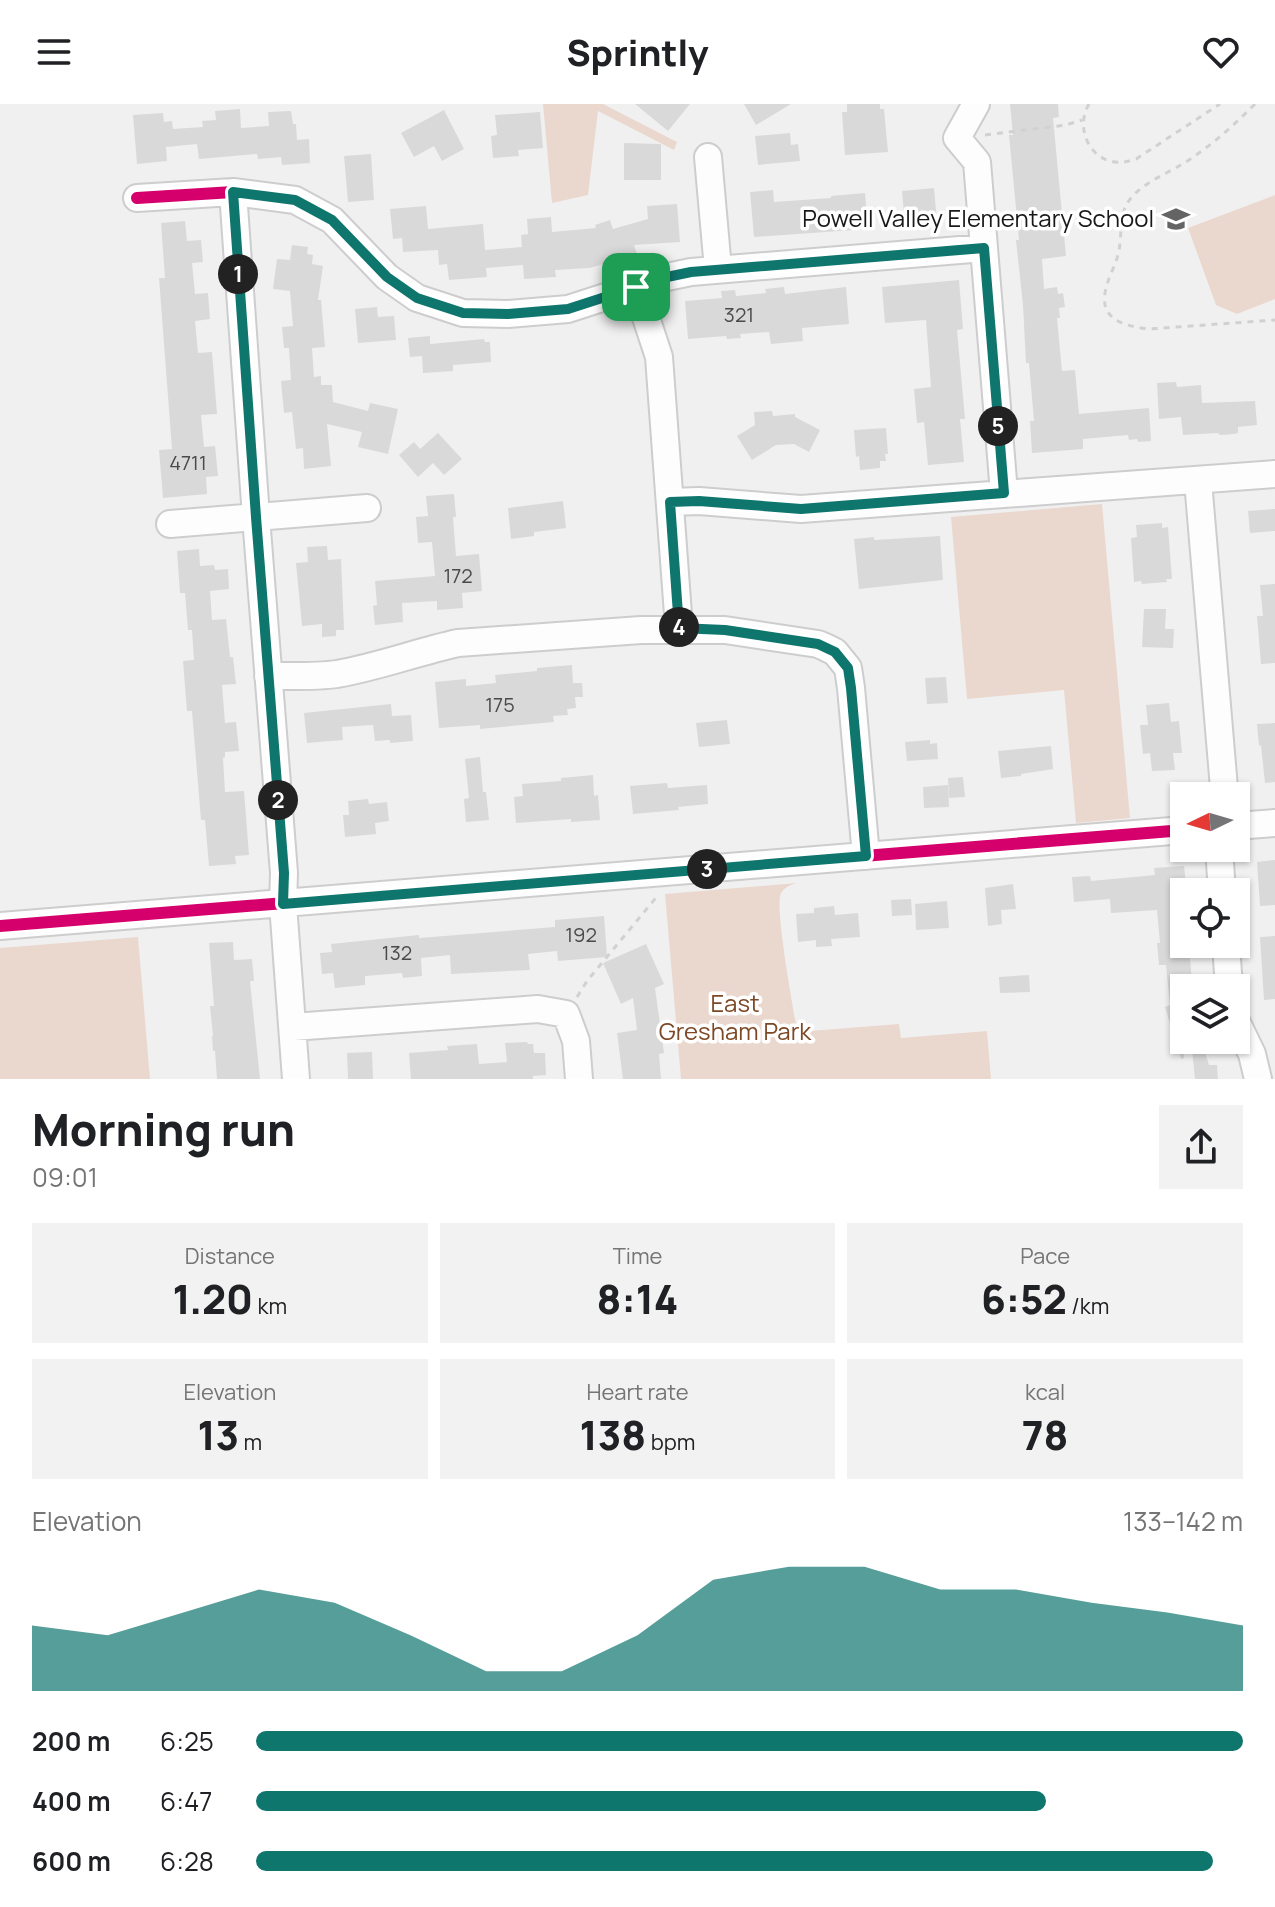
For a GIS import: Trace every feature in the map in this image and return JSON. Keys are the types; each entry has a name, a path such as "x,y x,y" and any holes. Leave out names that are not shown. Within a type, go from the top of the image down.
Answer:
{"street":[{"path":"976,104 957,138 977,162 1004,493"},
{"path":"708,157 718,269"},
{"path":"137,198 233,192 295,200 332,220 387,277 417,298 463,313 508,314 568,309 691,272 984,248"},
{"path":"233,192 284,873 283,904 296,1079"},
{"path":"636,287 659,357 679,628"},
{"path":"670,502 699,501 801,509 1275,474"},
{"path":"1198,481 1223,782"},
{"path":"170,524 367,508"},
{"path":"268,676 333,674 458,643 628,630 725,630 818,644 835,652 848,668 866,856"},
{"path":"1250,825 1275,823"},
{"path":"0,926 1170,831"},
{"path":"293,1027 538,1009 566,1014 576,1041 579,1079"},
{"path":"1250,1050 1258,1079"}],"path":[{"path":"1089,104 1082,120 1088,145 1109,161 1123,162 1136,159 1220,104"},
{"path":"1255,104 1212,143 1143,187 1128,202 1123,215 1120,249 1104,300 1107,311 1115,321 1149,329 1275,320"},
{"path":"957,138 1066,125 1082,120"},
{"path":"566,1014 587,981 661,892 660,873"}],"green space":[{"path":"543,104 603,104 677,142 674,150 598,111 588,195 552,203"},
{"path":"1275,195 1275,299 1237,314 1216,305 1188,228"},
{"path":"1102,504 1130,818 1076,823 1064,690 967,699 951,517"},
{"name":"East Gresham Park","path":"797,883 781,893 780,902 782,938 797,1032 899,1024 901,1038 987,1031 991,1079 681,1079 665,894"},
{"path":"138,937 150,1079 0,1079 0,948"}],"building":[{"path":"635,104 690,104 668,131"},
{"path":"744,104 791,104 756,125"},
{"path":"847,104 880,104 880,109 884,109 888,152 845,155 842,112 847,112"},
{"path":"1010,104 1058,104 1059,117 1053,118 1066,256 1042,259 1044,289 1057,287 1058,294 1063,293 1065,307 1059,308 1060,318 1057,318 1062,371 1075,370 1079,414 1149,408 1151,441 1129,440 1128,435 1083,439 1083,449 1032,453 1030,421 1034,421 1016,240 1019,240 1009,135 1013,135"},
{"path":"240,109 241,128 269,126 268,112 291,111 297,140 309,139 310,163 282,165 281,157 258,159 257,154 199,159 197,144 166,147 167,161 137,164 133,115 163,113 164,122 172,121 173,129 203,127 202,121 216,120 215,111"},
{"path":"444,110 464,149 442,161 434,146 414,157 401,133"},
{"path":"540,112 543,148 518,150 519,156 493,158 491,136 497,135 495,115"},
{"path":"790,133 791,145 798,144 800,161 758,165 755,136"},
{"path":"624,143 661,144 661,180 624,180"},
{"path":"371,154 374,200 348,202 344,156"},
{"path":"934,188 937,222 905,225 902,191"},
{"path":"773,190 774,202 865,193 868,229 754,237 750,192"},
{"path":"677,204 680,242 634,245 637,254 590,268 555,270 556,277 524,279 523,265 486,268 487,277 449,280 447,264 439,265 438,250 403,252 402,238 393,239 390,209 426,206 428,229 483,224 485,250 522,247 521,235 528,234 527,219 551,217 552,232 596,228 595,225 610,220 613,229 648,219 647,206"},
{"path":"185,221 187,241 201,240 203,262 192,263 195,294 208,293 210,319 195,321 198,353 212,352 217,414 201,415 204,447 215,446 218,476 206,477 207,494 163,498 159,450 172,449 159,278 165,278 161,223"},
{"path":"292,245 308,247 307,254 313,255 312,264 323,266 318,300 321,300 325,347 312,348 314,377 321,376 321,385 332,385 333,402 368,411 370,403 398,409 388,454 358,447 362,432 327,424 331,466 304,469 303,448 296,449 292,412 284,413 281,381 291,380 289,348 284,348 282,327 293,326 290,291 273,289 277,259 290,260"},
{"path":"959,280 963,329 957,330 965,419 960,419 964,462 928,465 924,422 917,423 914,389 931,387 926,320 885,323 882,287"},
{"path":"784,287 785,294 846,287 849,324 802,328 803,341 771,344 769,332 740,334 741,338 688,339 685,301 722,298 721,291 735,290 736,296 766,293 765,289"},
{"path":"377,307 378,317 394,316 396,340 358,343 355,309"},
{"path":"430,336 430,344 484,339 490,342 491,362 453,365 453,371 423,373 422,356 410,357 408,338"},
{"path":"1176,382 1177,387 1201,385 1202,403 1255,401 1257,425 1238,427 1238,433 1234,434 1183,435 1181,417 1159,419 1157,383"},
{"path":"772,411 773,416 795,414 795,417 820,430 809,452 794,444 776,445 752,460 737,436 755,425 754,412"},
{"path":"886,428 886,461 880,461 880,468 860,470 854,430"},
{"path":"438,433 462,459 444,475 433,463 418,477 399,455 414,442 420,449"},
{"path":"454,494 456,556 479,554 482,591 462,593 463,608 437,610 437,601 402,603 403,622 375,625 375,581 435,576 432,542 418,543 416,517 428,516 426,496"},
{"path":"563,501 566,528 511,539 508,508"},
{"path":"1275,509 1275,531 1250,533 1248,511"},
{"path":"1162,523 1162,528 1168,527 1172,579 1142,584 1141,581 1134,582 1131,538 1137,537 1136,525"},
{"path":"940,536 943,580 859,589 854,539"},
{"path":"327,546 328,560 341,559 344,630 336,630 336,636 322,637 322,624 302,626 296,563 308,562 307,547"},
{"path":"199,549 200,566 214,565 215,570 228,569 229,589 210,591 212,620 226,619 236,684 222,685 225,723 236,722 239,751 225,752 225,792 244,791 249,855 235,856 236,864 209,866 205,820 201,820 192,711 187,711 183,661 194,660 185,593 180,593 177,551"},
{"path":"1275,584 1275,663 1261,664 1257,616 1263,616 1260,585"},
{"path":"1144,609 1166,609 1165,629 1174,629 1173,648 1142,647"},
{"path":"572,665 573,683 582,683 583,697 575,697 576,708 567,709 568,715 553,716 554,722 480,729 480,725 439,728 435,682 466,679 466,686 496,683 495,675"},
{"path":"946,677 948,703 927,704 925,678"},
{"path":"1169,703 1171,722 1179,721 1182,753 1173,753 1175,770 1152,771 1150,753 1143,754 1140,725 1148,725 1146,705"},
{"path":"391,704 392,716 411,715 413,741 375,741 373,725 342,727 343,740 307,743 304,713"},
{"path":"727,720 730,744 699,747 696,723"},
{"path":"1275,723 1275,782 1265,783 1257,724"},
{"path":"930,740 930,744 937,743 938,759 907,761 905,742"},
{"path":"1051,746 1053,769 1001,778 998,751"},
{"path":"480,757 489,820 466,822 464,799 469,798 465,759"},
{"path":"593,775 600,820 516,823 514,797 523,796 522,784"},
{"path":"963,777 965,797 949,798 948,778"},
{"path":"667,783 668,788 707,785 708,804 633,814 630,786"},
{"path":"948,785 949,807 924,808 923,787"},
{"path":"368,799 369,804 387,802 389,821 375,823 376,834 345,837 343,815 349,815 348,801"},
{"path":"1275,860 1275,905 1260,906 1257,862"},
{"path":"1184,866 1185,878 1170,878 1170,958 1190,958 1191,974 1170,974 1170,1005 1166,965 1159,965 1157,910 1111,913 1110,899 1074,902 1072,877 1090,876 1091,881 1155,875 1154,868"},
{"path":"1013,884 1016,909 1001,910 1002,924 988,926 985,888"},
{"path":"911,899 912,915 892,916 891,900"},
{"path":"947,901 949,928 916,930 915,904"},
{"path":"834,906 835,915 858,913 860,937 831,939 832,946 816,947 816,940 798,942 796,914 814,913 814,908"},
{"path":"604,916 607,957 558,961 557,951 528,954 530,970 451,974 450,955 421,958 422,976 403,978 402,973 365,976 365,985 335,988 333,973 322,974 320,953 332,952 331,944 555,927 555,920"},
{"path":"1275,936 1275,999 1264,1000 1260,937"},
{"path":"233,942 234,960 252,959 254,981 250,981 260,1079 217,1079 210,1006 214,1006 209,943"},
{"path":"646,944 664,984 655,988 664,1053 659,1054 661,1079 623,1079 617,1033 637,1030 633,998 621,1004 603,963"},
{"path":"1029,975 1030,992 1000,993 999,977"},
{"path":"1170,1005 1170,1023 1165,1007"},
{"path":"505,1043 533,1044 534,1053 545,1053 546,1075 533,1076 533,1079 411,1079 409,1053 477,1044 479,1064 507,1062"},
{"path":"372,1052 373,1079 348,1079 347,1053"},
{"path":"1192,1054 1205,1054 1209,1065 1217,1065 1218,1079 1195,1079"}],"cycle path":[{"path":"137,198 233,192 295,200 332,220 387,277 417,298 463,313 508,314 568,309 691,272 984,248"},
{"path":"0,926 1170,831"}],"place":[{"name":"Powell Valley Elementary School","path":"1176,219"}],"route":[{"path":"233,192 295,200 332,220 387,277 417,298 463,313 508,314 568,309 636,287 691,272 984,248 1004,493 801,509 699,501 670,502 679,628 725,630 818,644 835,652 848,668 866,856 283,904 284,873 233,192"}]}
